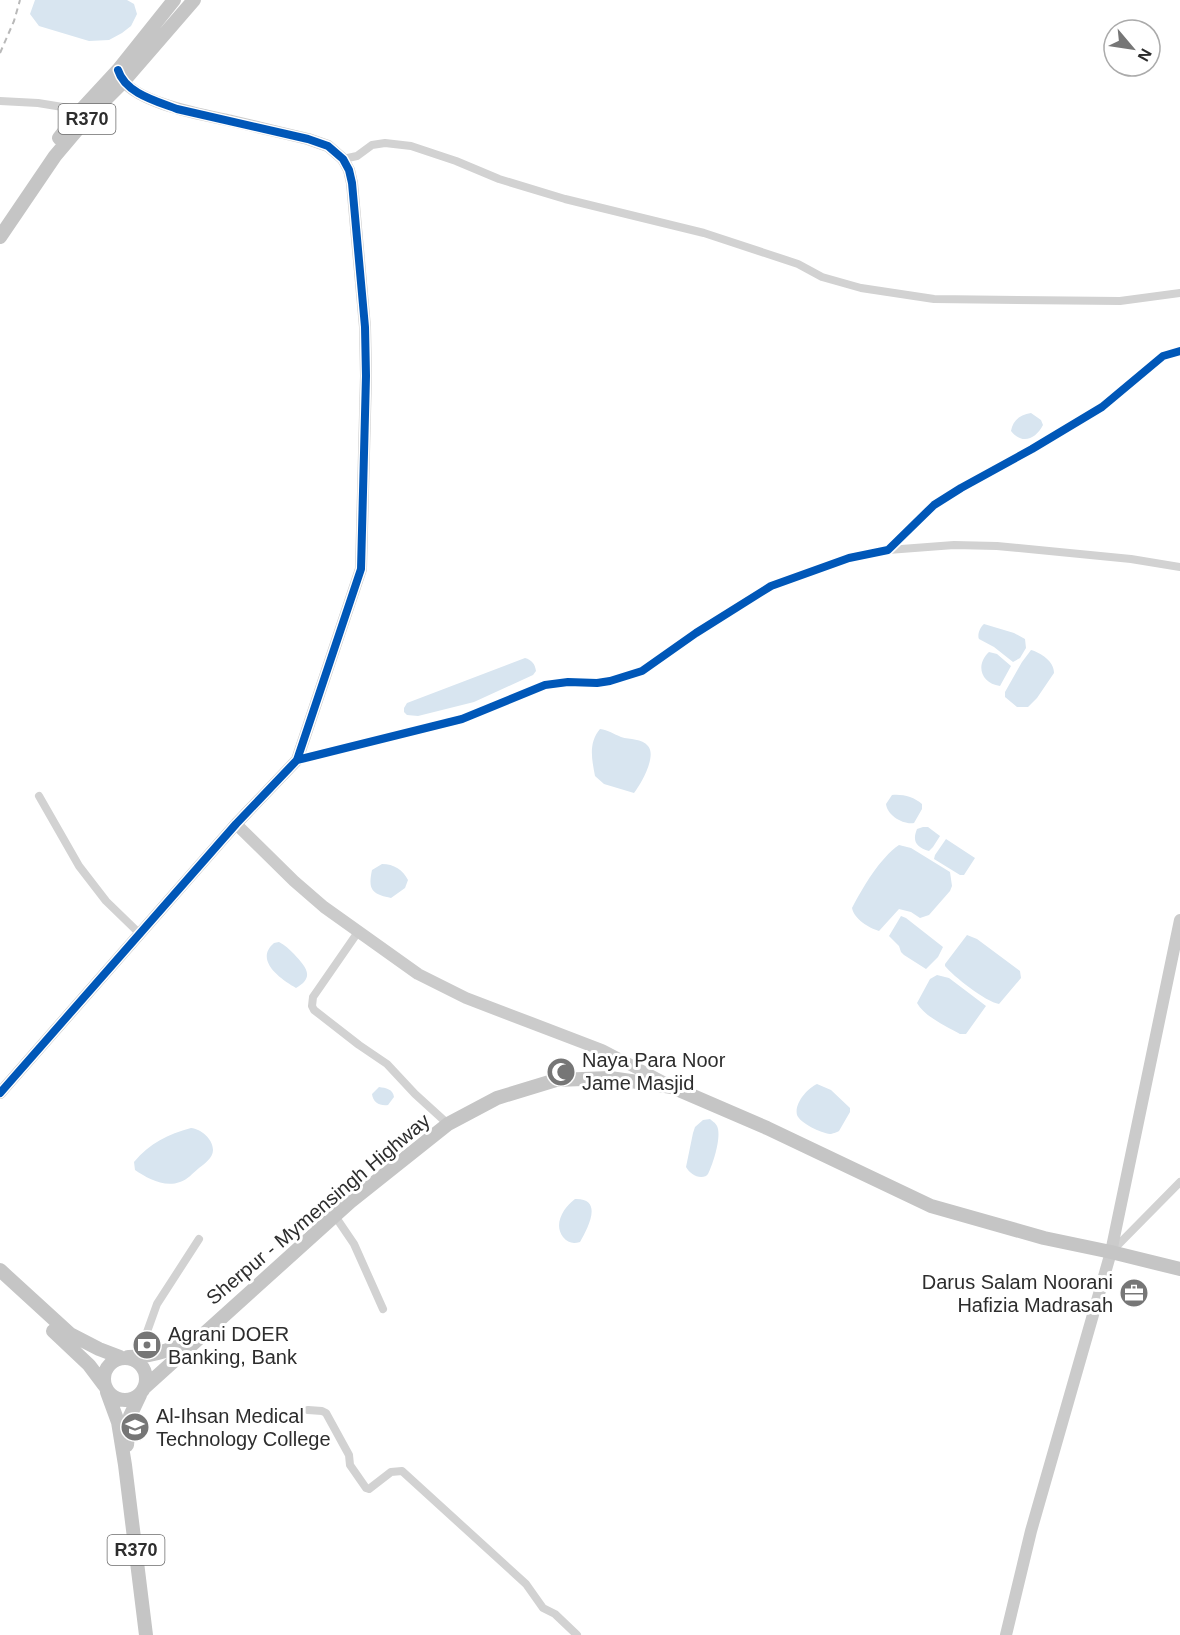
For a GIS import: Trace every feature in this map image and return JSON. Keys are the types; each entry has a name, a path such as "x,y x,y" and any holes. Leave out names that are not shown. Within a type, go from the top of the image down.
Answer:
{"main road":[{"name":"R370","path":"0,237 55,156 120,76 174,0"},
{"name":"R370","path":"0,220 49,150 81,110 120,76 190,5"},
{"name":"Sherpur - Mymensingh Highway","path":"125,1465 130,1416 143,1389 350,1202 448,1124 497,1098 556,1080 610,1078 672,1087 767,1128 931,1206 1044,1238 1180,1269"},
{"path":"0,1270 70,1335 99,1349 129,1357 134,1359 143,1368 146,1380 143,1389 136,1397 124,1400 112,1396 106,1389 103,1378 104,1371 114,1360 129,1357"},
{"name":"R370","path":"0,1280 89,1365 106,1389 118,1422 125,1465 146,1635"},
{"name":"Sherpur - Mymensingh Highway","path":"129,1357 176,1347 199,1337"}],"street":[{"path":"2,1087 236,824 297,760 361,569 366,376 365,327 349,170 343,159 328,146 308,139 177,109 139,92 120,76"},
{"path":"0,101 38,103 81,110"},
{"path":"343,159 357,156 372,145 385,143 411,146 499,179 565,199 704,233 798,264 822,277 861,288 934,299 1120,301 1180,293"},
{"path":"888,550 934,505 1102,407 1163,356 1180,351"},
{"path":"297,760 462,719 544,686 568,682 597,683 621,679 642,671 696,633 771,586 849,558 888,550 954,545 997,546 1131,559 1180,567"},
{"path":"39,796 79,866 106,901 140,934"},
{"path":"236,824 316,900 418,974 466,998 602,1050 672,1087"},
{"path":"1008,1634 1031,1531 1111,1252 1180,920"},
{"path":"358,932 313,997 312,1006 314,1010 388,1066 448,1124"},
{"path":"1111,1252 1180,1182"},
{"path":"335,1216 354,1244 383,1309"},
{"path":"129,1357 157,1304 200,1239"},
{"path":"308,1410 326,1413 349,1455 350,1465 366,1488 369,1489 391,1472 402,1471 526,1584 543,1608 555,1614 577,1635"}],"shaded area":[{"path":"35,0 127,0 134,4 137,14 131,26 122,33 109,40 89,41 39,26 30,14"},
{"path":"1031,413 1041,420 1043,425 1033,437 1020,438 1011,431 1013,424 1020,417"},
{"path":"984,624 1014,633 1025,639 1026,648 1020,658 1013,662 979,639 979,631"},
{"path":"1031,650 1046,658 1052,665 1054,673 1028,707 1017,707 1005,697 1005,692"},
{"path":"989,652 997,654 1011,666 1000,686 988,681 982,673 982,662"},
{"path":"525,658 534,664 536,671 533,675 474,702 418,716 407,715 404,712 407,703"},
{"path":"600,729 621,737 639,740 648,746 651,756 649,763 634,793 604,784 595,776 592,746"},
{"path":"892,795 908,796 922,804 922,809 914,823 901,821 889,812 886,804"},
{"path":"928,827 940,836 929,851 921,848 915,840 917,829"},
{"path":"946,839 975,858 964,875 960,875 934,859"},
{"path":"899,845 911,848 950,872 952,886 929,915 920,918 911,912 899,909 879,931 862,922 852,908 879,865"},
{"path":"382,864 398,868 408,880 405,888 391,898 379,895 372,890 370,882 372,870"},
{"path":"901,916 943,947 938,957 926,969 904,955 889,936"},
{"path":"967,935 977,939 1020,971 1021,978 999,1004 986,999 970,988 945,966"},
{"path":"279,942 294,954 307,971 306,980 296,988 283,980 268,962 269,949 274,943"},
{"path":"937,975 949,978 986,1006 966,1034 960,1034 936,1021 917,1003 930,979"},
{"path":"817,1084 831,1090 850,1108 839,1131 830,1134 816,1130 797,1115 802,1097"},
{"path":"379,1087 389,1089 393,1094 394,1097 388,1105 374,1100 372,1094"},
{"path":"710,1119 718,1131 716,1150 708,1174 703,1177 697,1176 686,1167 693,1133 695,1127 703,1120"},
{"path":"191,1128 206,1135 213,1150 212,1156 188,1178 168,1184 150,1179 135,1170 134,1162 153,1144 167,1136"},
{"path":"575,1199 589,1203 591,1215 580,1242 573,1243 563,1237 559,1227 561,1216"}],"railway":[{"path":"0,53 14,21 20,0"}],"cycle path":[{"path":"0,1093 236,824 297,760 361,569 366,376 365,327 349,170 343,159 328,146 308,139 177,109 134,90 127,85 118,70"},
{"path":"297,760 462,719 545,685 568,682 597,683 642,671 696,633 771,586 849,558 888,550 934,505 1102,407 1163,356 1180,351"}],"place":[{"name":"Naya Para Noor Jame Masjid","path":"561,1072"},
{"name":"Darus Salam Noorani Hafizia Madrasah","path":"1134,1293"},
{"name":"Agrani DOER Banking, Bank","path":"147,1345"},
{"name":"Al-Ihsan Medical Technology College","path":"135,1427"}]}
